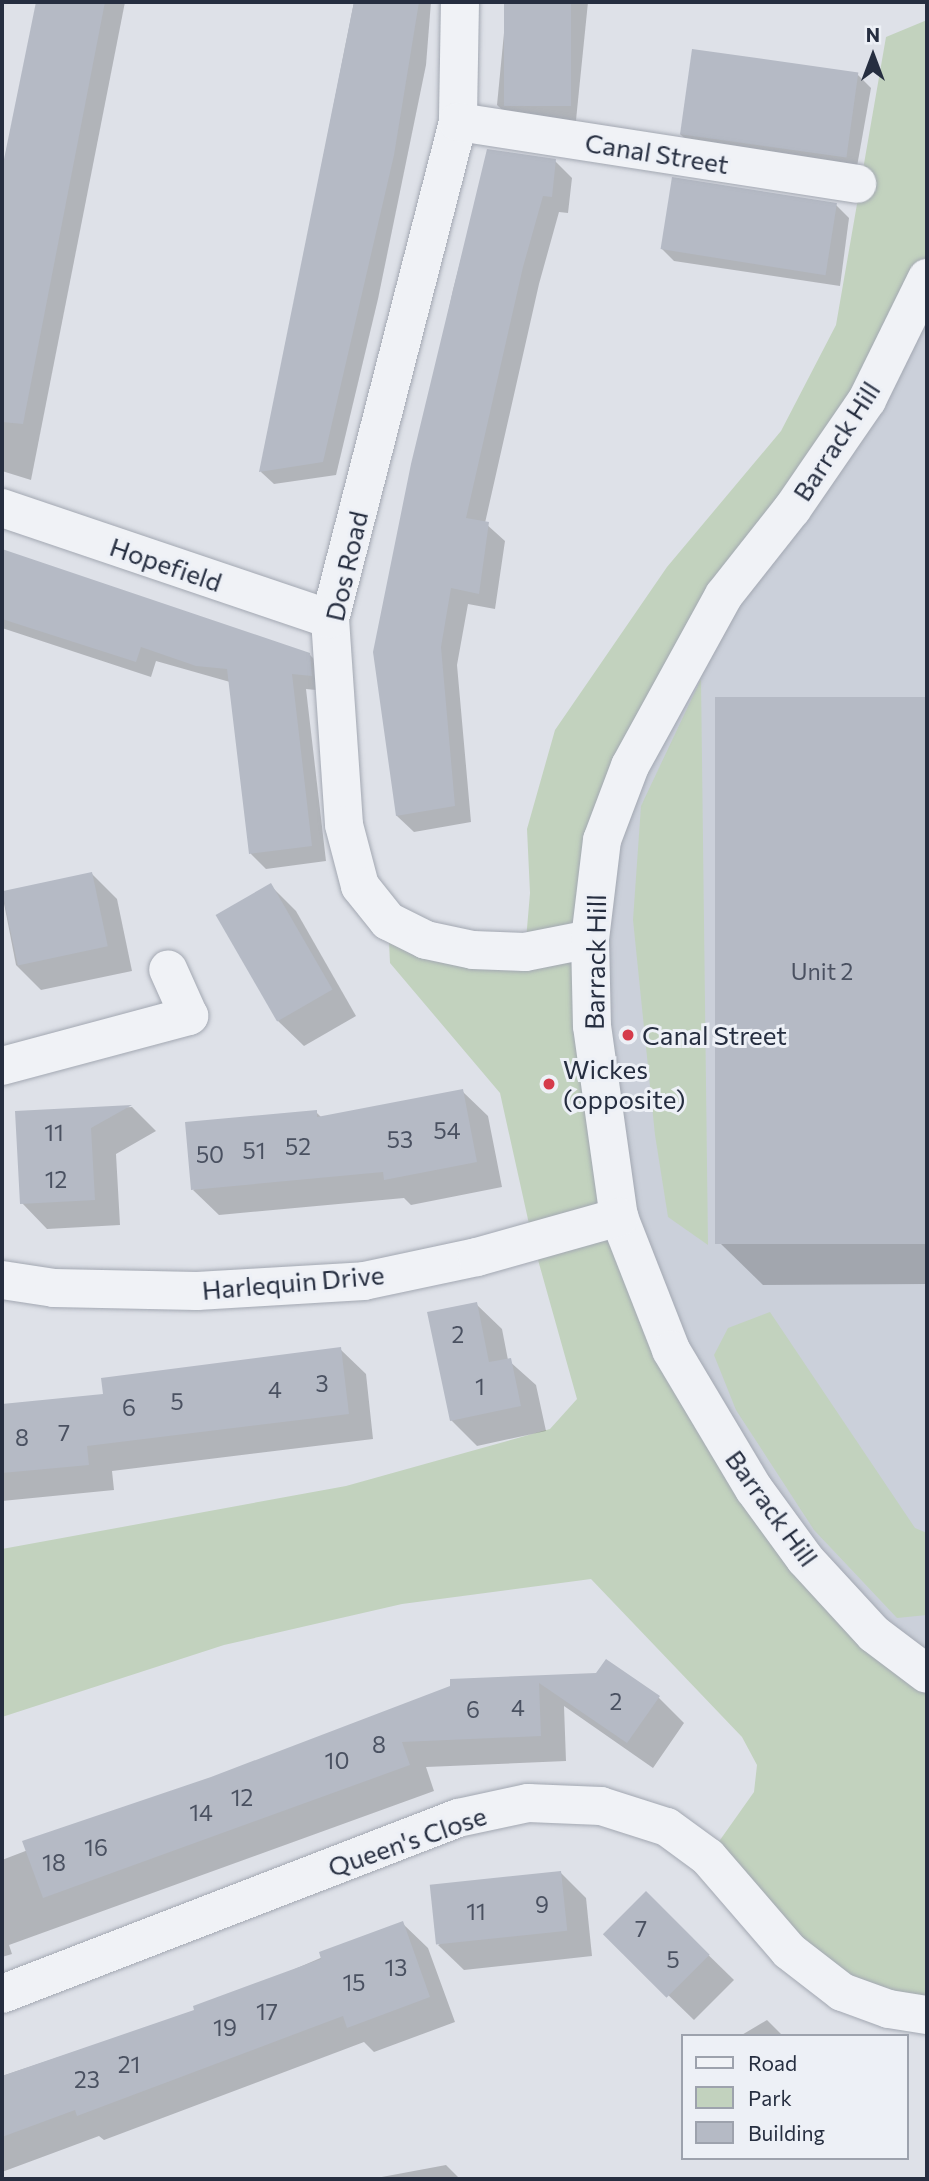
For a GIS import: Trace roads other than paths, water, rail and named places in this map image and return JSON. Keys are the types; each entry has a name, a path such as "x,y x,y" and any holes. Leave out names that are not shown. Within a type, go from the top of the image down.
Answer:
{"street":[{"name":"Dos Road","path":"460,2 458,122 330,619 344,825 360,886 388,920 426,940 473,950 525,952 590,939"},
{"name":"Canal Street","path":"458,122 857,184"},
{"name":"Barrack Hill","path":"927,278 867,400 793,509 724,596 629,766 602,840 590,939 592,1026 619,1217 671,1350 754,1489 806,1559 874,1634 927,1674"},
{"name":"Hopefield","path":"2,508 330,619"},
{"path":"2,1066 189,1016 168,969"},
{"name":"Harlequin Drive","path":"2,1280 54,1288 197,1291 364,1281 477,1257 619,1217"},
{"name":"Queen's Close","path":"2,1994 458,1818 528,1803 601,1806 667,1827 708,1857 789,1951 842,1993 889,2009 927,2015"}],"place":[{"name":"Canal Street","path":"628,1035"},
{"name":"Wickes (opposite)","path":"549,1084"}]}
